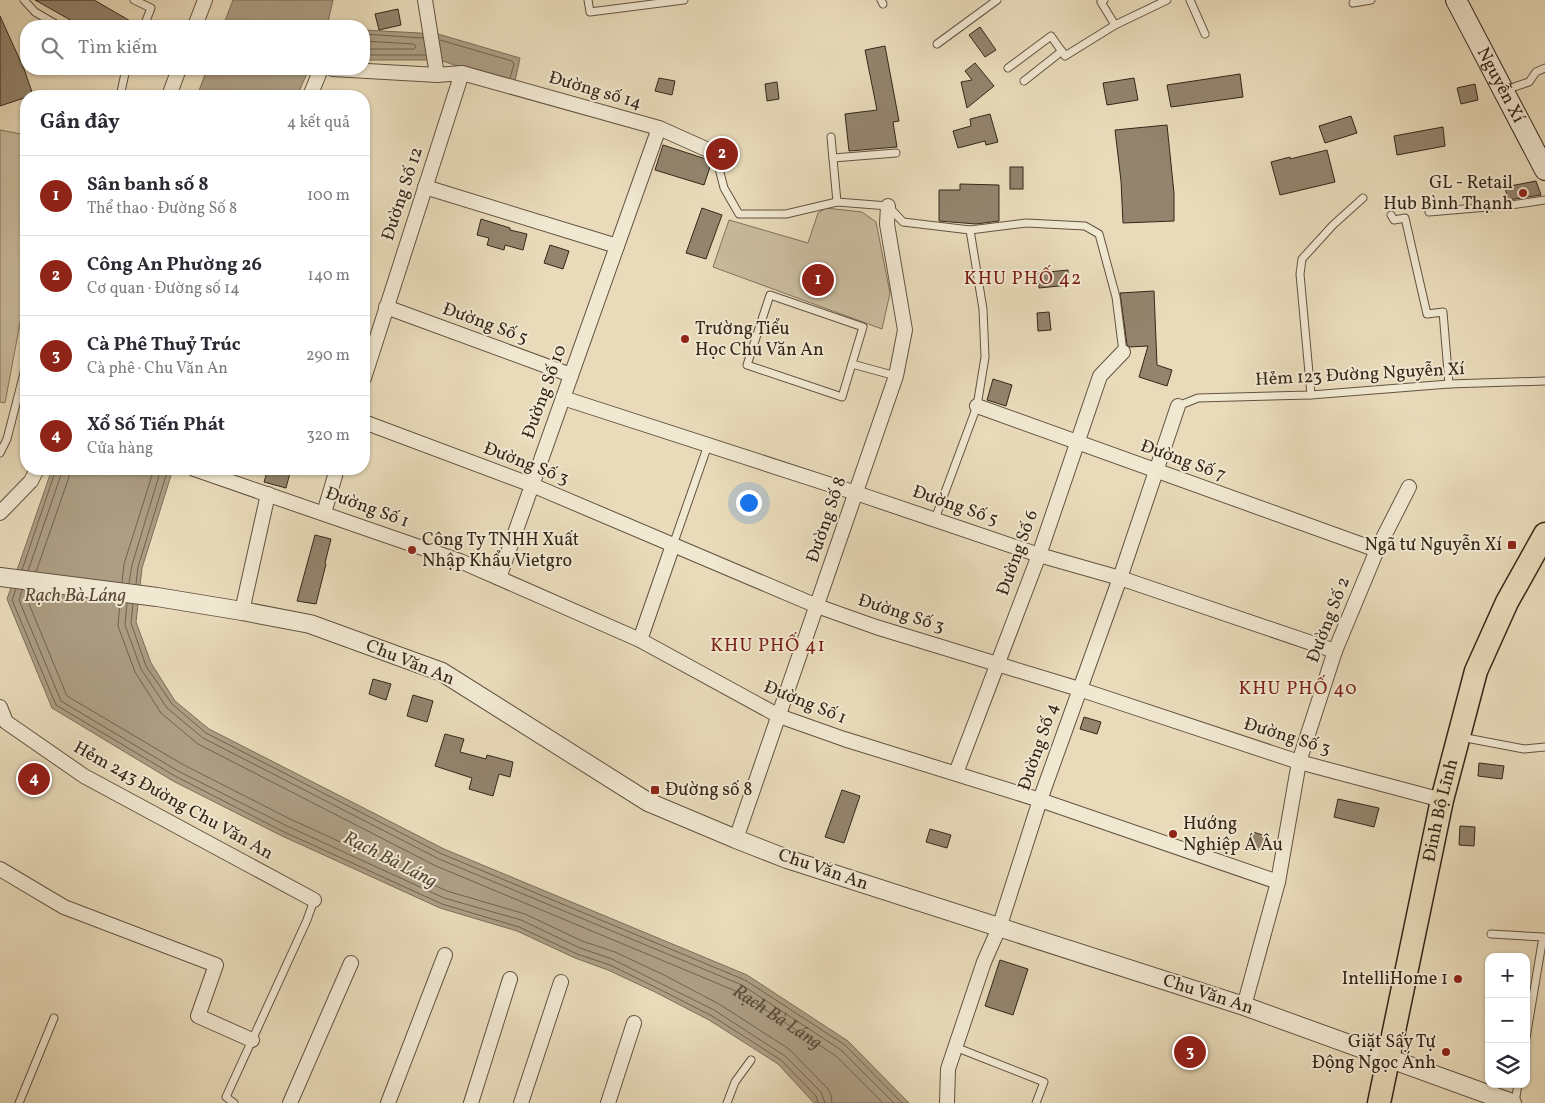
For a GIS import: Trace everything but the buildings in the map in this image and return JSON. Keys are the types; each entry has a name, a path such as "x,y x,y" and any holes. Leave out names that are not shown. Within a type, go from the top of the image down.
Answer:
{"main road":[{"name":"Nguyễn Xí","path":"1456,0 1545,170"},
{"name":"Đinh Bộ Lĩnh","path":"1379,1103 1442,800 1476,672 1507,602 1545,534"}],"street":[{"path":"197,20 205,0"},
{"path":"425,0 437,75"},
{"path":"370,71 437,75 462,74"},
{"name":"Đường số 14","path":"462,74 659,128 715,153"},
{"name":"Đường Số 12","path":"370,359 462,74"},
{"path":"171,90 177,75"},
{"path":"312,90 319,75"},
{"name":"Đường Số 10","path":"499,578 659,128"},
{"path":"425,187 617,246"},
{"name":"Đường Số 8","path":"736,839 896,376 905,330 887,224 888,206"},
{"name":"Đường Số 5","path":"386,307 571,375"},
{"name":"Đường Số 6","path":"956,773 1038,555 1100,376 1123,352"},
{"name":"Đường Số 5","path":"562,398 935,519 1038,555 1120,578 1335,651"},
{"name":"Đường Số 7","path":"977,406 1377,550"},
{"name":"Đường Số 4","path":"947,1103 948,1068 984,962 999,928 1040,800 1120,578 1178,406"},
{"name":"Đường Số 3","path":"370,424 532,485 817,606 876,627 1079,689 1299,762 1442,800"},
{"path":"0,514 31,481 34,475"},
{"name":"Đường Số 1","path":"212,475 460,561 640,640 779,716 844,739 1040,800 1278,882"},
{"path":"324,513 334,475"},
{"name":"Đường Số 2","path":"1244,1006 1278,882 1299,762 1335,651 1377,550 1409,487"},
{"path":"242,610 268,494"},
{"path":"640,640 673,545"},
{"name":"Chu Văn An","path":"0,577 157,597 242,610 310,624 442,672 648,802 736,839 787,858 999,928 1244,1006 1514,1103"},
{"name":"Hẻm 243 Đường Chu Văn An","path":"0,707 3,721 84,776 314,900"},
{"path":"0,869 64,907 216,965 198,1016 252,1040"},
{"path":"388,1103 445,955"},
{"path":"290,1103 351,963"},
{"path":"471,1103 510,979"},
{"path":"521,1103 562,982"},
{"path":"608,1103 634,1023"}],"lane":[{"path":"24,0 35,12 49,20"},
{"path":"134,0 151,8 146,20"},
{"path":"588,0 590,12 684,0"},
{"path":"937,44 997,0"},
{"path":"1008,68 1051,36 1066,56 1115,25 1167,0"},
{"path":"1190,0 1205,34"},
{"path":"1352,3 1370,0"},
{"path":"1102,1 1115,25"},
{"path":"1024,81 1062,52"},
{"path":"1504,90 1529,82 1536,72 1545,68"},
{"path":"121,90 125,75"},
{"path":"831,137 837,202"},
{"path":"833,158 896,152"},
{"path":"715,153 724,188 739,214 786,214 837,202 888,206 903,222 970,230 1026,223 1085,226 1098,234 1116,297 1123,352"},
{"path":"1311,395 1300,274 1302,260 1333,225 1363,198"},
{"path":"1429,212 1545,200"},
{"path":"1392,215 1394,220 1405,218 1427,314 1442,312 1449,384"},
{"path":"935,519 977,406 985,357 983,309 970,230"},
{"path":"770,295 863,327 852,364 842,397 747,365 770,295"},
{"path":"852,364 896,376"},
{"name":"Hẻm 123 Đường Nguyễn Xí","path":"1178,406 1198,398 1311,395 1449,384 1545,381"},
{"path":"0,452 7,439 20,388"},
{"path":"673,545 708,445"},
{"path":"1458,737 1524,748 1545,747"},
{"path":"234,1103 226,1097 314,900"},
{"path":"1491,934 1544,937 1530,1016"},
{"path":"19,1103 54,1018"},
{"path":"955,1047 1044,1082 1036,1103"},
{"path":"727,1103 735,1082 751,1060"},
{"path":"1514,1103 1517,1088"}],"shaded area":[{"path":"0,130 20,134 20,323 5,403 0,402"},
{"path":"826,208 862,212 876,222 890,293 882,329 713,267 729,220 808,243 818,213"}],"water":[{"path":"233,0 333,0 328,20 225,20"},
{"path":"370,30 438,34 520,58 514,86 440,60 370,60"},
{"path":"205,75 306,75 300,90 199,90"},
{"name":"Rạch Bà Láng","path":"50,475 171,475 142,568 136,622 151,663 175,701 209,729 444,849 747,975 848,1041 909,1103 814,1103 778,1064 709,1020 655,992 517,931 440,908 280,835 173,781 52,708 7,599"}],"place":[{"name":"Công An Phường 26","path":"722,154"},
{"name":"GL - Retail Hub Bình Thạnh","path":"1523,193"},
{"name":"Sân banh số 8","path":"818,280"},
{"name":"Trường Tiểu Học Chu Văn An","path":"685,339"},
{"name":"Ngã tư Nguyễn Xí","path":"1512,545"},
{"name":"Công Ty TNHH Xuất Nhập Khẩu Vietgro","path":"412,550"},
{"name":"Xổ Số Tiến Phát","path":"34,779"},
{"name":"Đường số 8","path":"655,790"},
{"name":"Hướng Nghiệp Á Âu","path":"1173,834"},
{"name":"IntelliHome 1","path":"1458,979"},
{"name":"Cà Phê Thuỷ Trúc","path":"1190,1052"},
{"name":"Giặt Sấy Tự Động Ngọc Ánh","path":"1446,1052"}],"district":[{"name":"KHU PHỐ 42","path":"1023,279"},
{"name":"KHU PHỐ 41","path":"768,646"},
{"name":"KHU PHỐ 40","path":"1298,689"}]}
